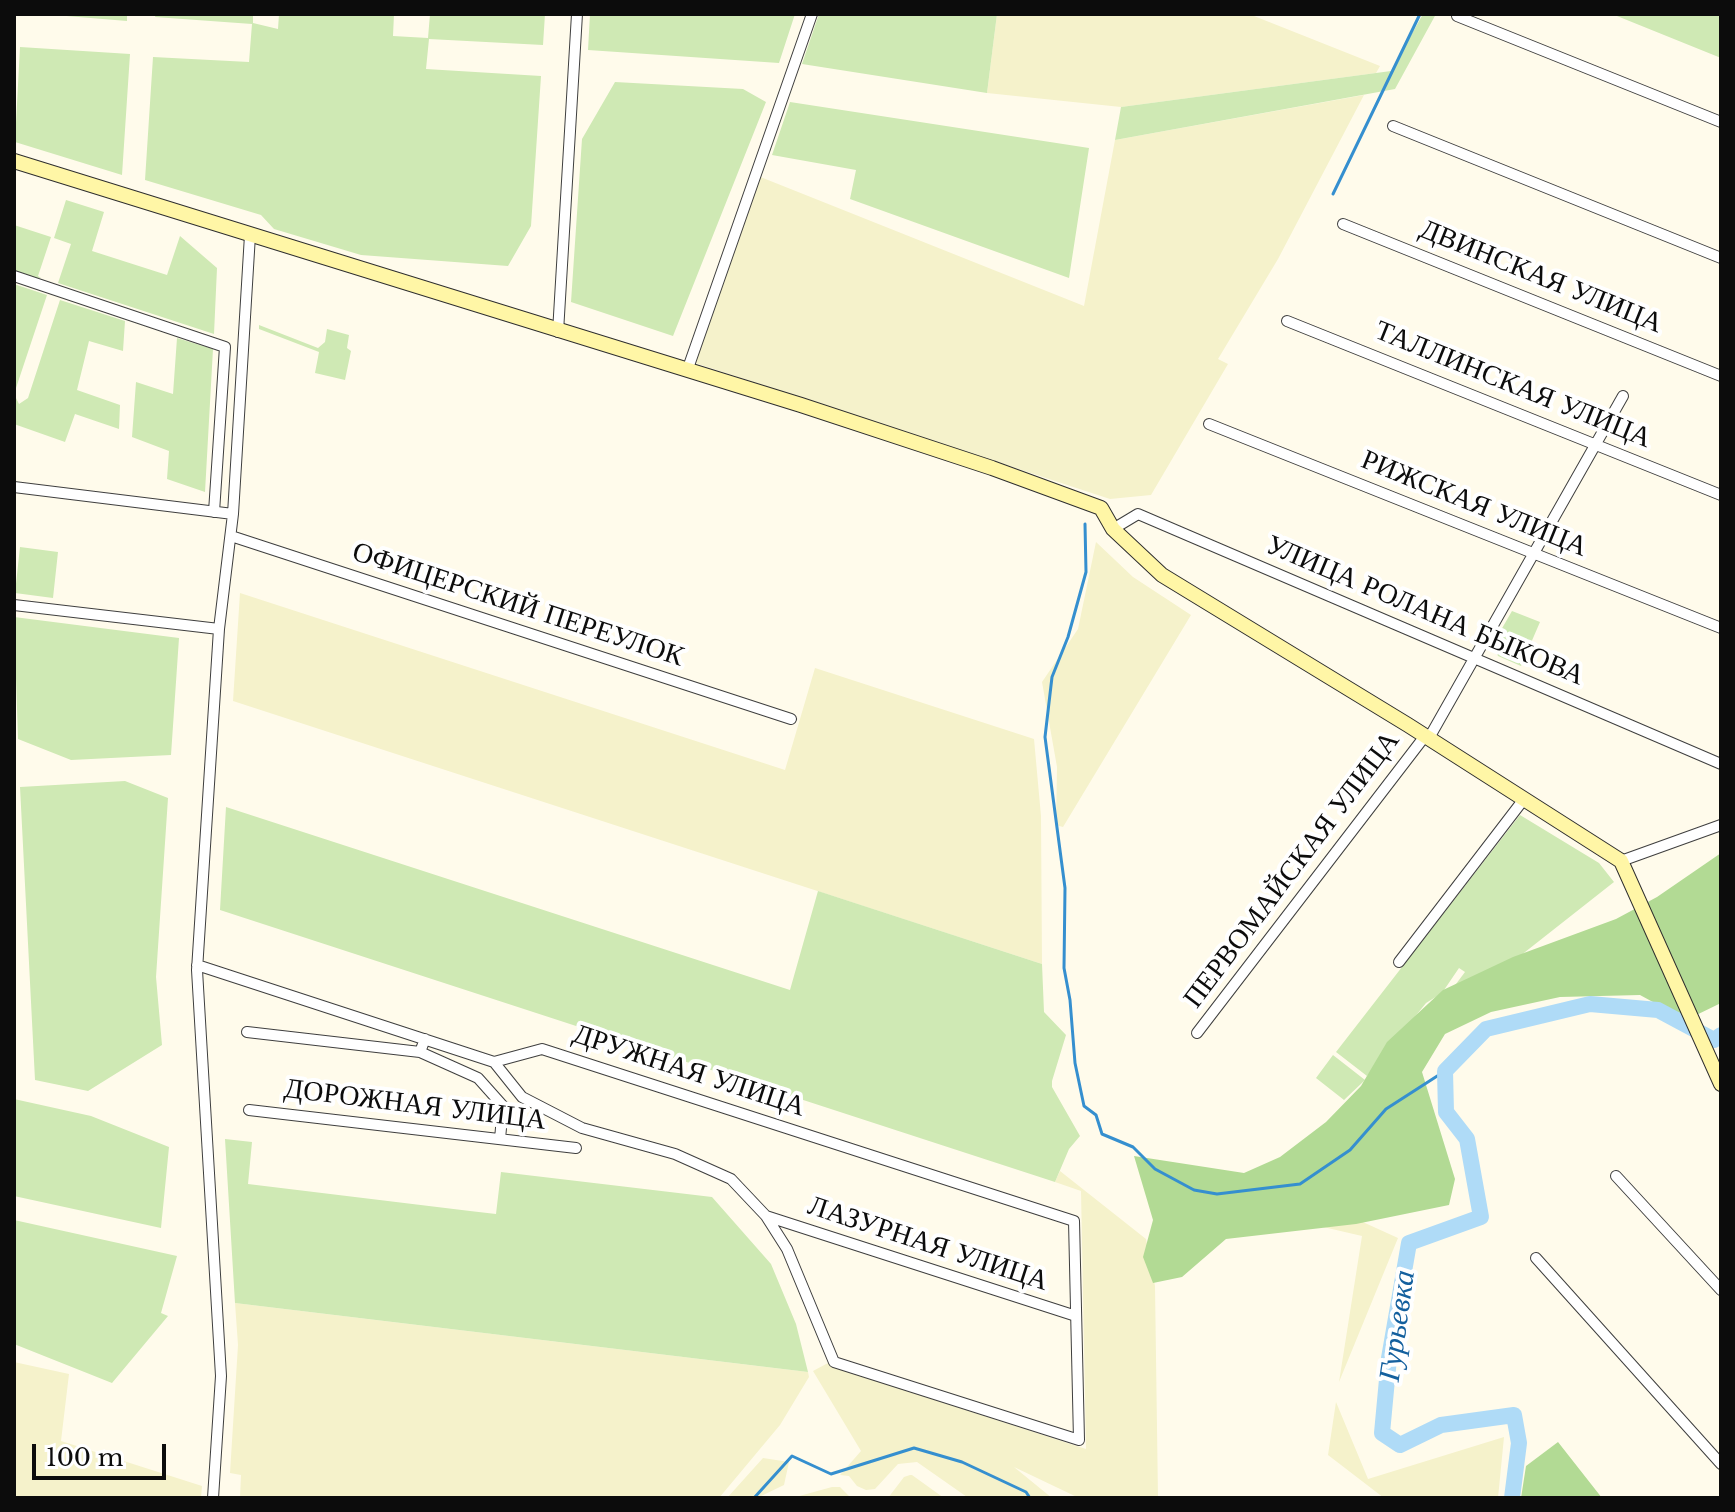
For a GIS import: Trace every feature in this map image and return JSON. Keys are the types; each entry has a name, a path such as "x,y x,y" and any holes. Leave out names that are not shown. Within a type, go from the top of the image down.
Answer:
{"street":[{"path":"558,332 577,14"},
{"path":"687,371 812,14"},
{"path":"1457,16 1721,122"},
{"path":"1393,126 1721,258"},
{"path":"14,161 948,453 1101,508 1113,529 1162,575 1427,737 1621,861 1721,1084"},
{"name":"ДВИНСКАЯ УЛИЦА","path":"1343,224 1721,376"},
{"path":"213,1498 221,1376 197,965 219,629 233,514 250,235"},
{"path":"14,276 225,347 214,512"},
{"name":"ТАЛЛИНСКАЯ УЛИЦА","path":"1287,321 1721,495"},
{"name":"ПЕРВОМАЙСКАЯ УЛИЦА","path":"1197,1033 1427,737 1475,659 1623,396"},
{"name":"РИЖСКАЯ УЛИЦА","path":"1209,424 1721,628"},
{"path":"14,484 233,514"},
{"name":"УЛИЦА РОЛАНА БЫКОВА","path":"1113,529 1138,514 1721,764"},
{"name":"ОФИЦЕРСКИЙ ПЕРЕУЛОК","path":"231,536 791,719"},
{"path":"14,605 219,629"},
{"path":"1399,962 1524,799"},
{"path":"1621,861 1721,825"},
{"path":"197,965 494,1062 522,1097 582,1128 675,1154 731,1179 766,1216"},
{"path":"247,1032 420,1052 478,1078 503,1106 500,1139"},
{"path":"420,1052 425,1039"},
{"name":"ДРУЖНАЯ УЛИЦА","path":"494,1062 542,1049 1074,1221 1079,1440 834,1362 787,1249 766,1216"},
{"name":"ДОРОЖНАЯ УЛИЦА","path":"249,1110 576,1148"},
{"path":"1616,1176 1721,1290"},
{"name":"ЛАЗУРНАЯ УЛИЦА","path":"766,1216 1076,1316"},
{"path":"1536,1258 1721,1464"}],"shaded area":[{"path":"997,14 1249,14 1380,66 1376,73 1121,107 987,93"},
{"path":"1364,95 1278,259 1218,359 1228,364 1151,495 1110,499 692,362 758,176 1084,306 1115,140"},
{"path":"1096,542 1133,577 1191,615 1063,827 1056,825 1057,767 1042,682 1078,629"},
{"path":"240,593 785,770 815,668 1034,739 1041,816 1042,964 233,701"},
{"path":"1060,1171 1146,1239 1155,1286 1158,1498 1079,1498 1014,1467 1052,1498 967,1497 917,1462 898,1464 875,1489 866,1490 857,1486 849,1476 840,1475 861,1451 813,1371 828,1363 1086,1449 1081,1191 1055,1182"},
{"path":"1354,1218 1398,1238 1339,1382 1362,1236 1319,1226"},
{"path":"235,1303 808,1372 809,1377 780,1425 719,1498 240,1498 241,1475 230,1473 238,1345"},
{"path":"14,1362 69,1374 61,1441 202,1486 201,1498 14,1498"},
{"path":"1336,1402 1368,1479 1504,1437 1498,1498 1384,1498 1328,1455"},
{"path":"763,1458 789,1462 784,1485 757,1498 727,1498"},
{"path":"912,1475 944,1498 888,1498 904,1477"},
{"path":"840,1487 851,1498 792,1498"}],"green space":[{"path":"42,14 127,14 127,21"},
{"path":"156,14 253,14 253,23 278,29 279,14 394,14 393,36 428,38 430,14 545,14 543,45 429,39 426,69 541,76 531,226 508,266 361,255 274,229 261,215 145,180 153,57 249,62 252,24 155,17"},
{"path":"590,14 795,14 779,63 588,50"},
{"path":"819,14 997,14 987,93 802,64"},
{"path":"1423,14 1436,14 1395,89 1115,140 1121,107 1391,71"},
{"path":"1612,14 1721,14 1721,58"},
{"path":"20,47 130,54 122,175 15,142"},
{"path":"615,82 743,89 766,102 673,336 571,302 582,139"},
{"path":"790,102 1089,148 1069,278 850,199 856,170 772,155"},
{"path":"66,200 104,212 92,251 167,275 180,236 217,268 214,334 58,283 71,244 54,238"},
{"path":"14,225 51,237 38,276 41,278 14,281"},
{"path":"14,284 47,295 14,394"},
{"path":"60,300 125,321 123,351 89,341 77,390 120,405 119,429 75,414 65,442 14,424 14,394 19,404 28,398"},
{"path":"259,325 318,348 325,342 327,329 349,335 347,348 351,351 345,380 315,373 319,352 259,329"},
{"path":"177,338 213,349 205,492 167,479 169,451 132,437 136,382 173,394"},
{"path":"20,547 58,552 53,598 15,593"},
{"path":"1512,611 1540,622 1521,666 1498,656 1493,644"},
{"path":"14,617 179,638 171,755 71,760 18,739"},
{"path":"125,781 168,798 156,977 162,1045 88,1091 35,1080 20,787"},
{"path":"226,807 790,990 818,891 1042,964 1044,1012 1066,1035 1052,1087 1080,1136 1069,1149 1055,1182 220,910"},
{"path":"1520,815 1599,863 1614,882 1520,956 1453,988 1465,972 1459,968 1442,993 1426,1003 1367,1076 1336,1052"},
{"path":"1721,853 1721,1003 1686,1020 1640,995 1560,997 1491,1012 1445,1034 1422,1072 1455,1179 1449,1205 1356,1224 1226,1239 1182,1277 1153,1283 1143,1257 1153,1220 1134,1156 1244,1173 1280,1157 1326,1122 1361,1086 1387,1042 1443,990 1513,957 1616,919 1657,897"},
{"path":"1333,1055 1365,1080 1344,1100 1316,1078"},
{"path":"14,1099 91,1116 169,1147 161,1228 14,1196"},
{"path":"225,1139 252,1142 248,1184 470,1211 496,1214 501,1172 712,1197 771,1264 796,1324 808,1372 235,1303"},
{"path":"14,1220 177,1256 161,1313 168,1316 112,1383 14,1344"},
{"path":"1558,1442 1602,1498 1521,1498 1526,1466"}],"waterway":[{"path":"1333,194 1420,14"},
{"path":"1085,524 1086,572 1068,637 1052,677 1045,737 1065,888 1064,968 1075,1063 1084,1106 1096,1115 1102,1134 1133,1147 1155,1169 1194,1190 1217,1194 1300,1184 1350,1150 1386,1109 1445,1071"},
{"name":"Гурьевка","path":"1512,1498 1519,1443 1514,1415 1441,1425 1400,1445 1382,1433 1389,1358 1409,1243 1481,1217 1467,1139 1446,1112 1445,1071 1486,1029 1590,1004 1658,1010 1714,1040 1721,1035"},
{"path":"754,1498 792,1456 831,1474 914,1448 962,1462 1026,1492 1030,1498"}]}
